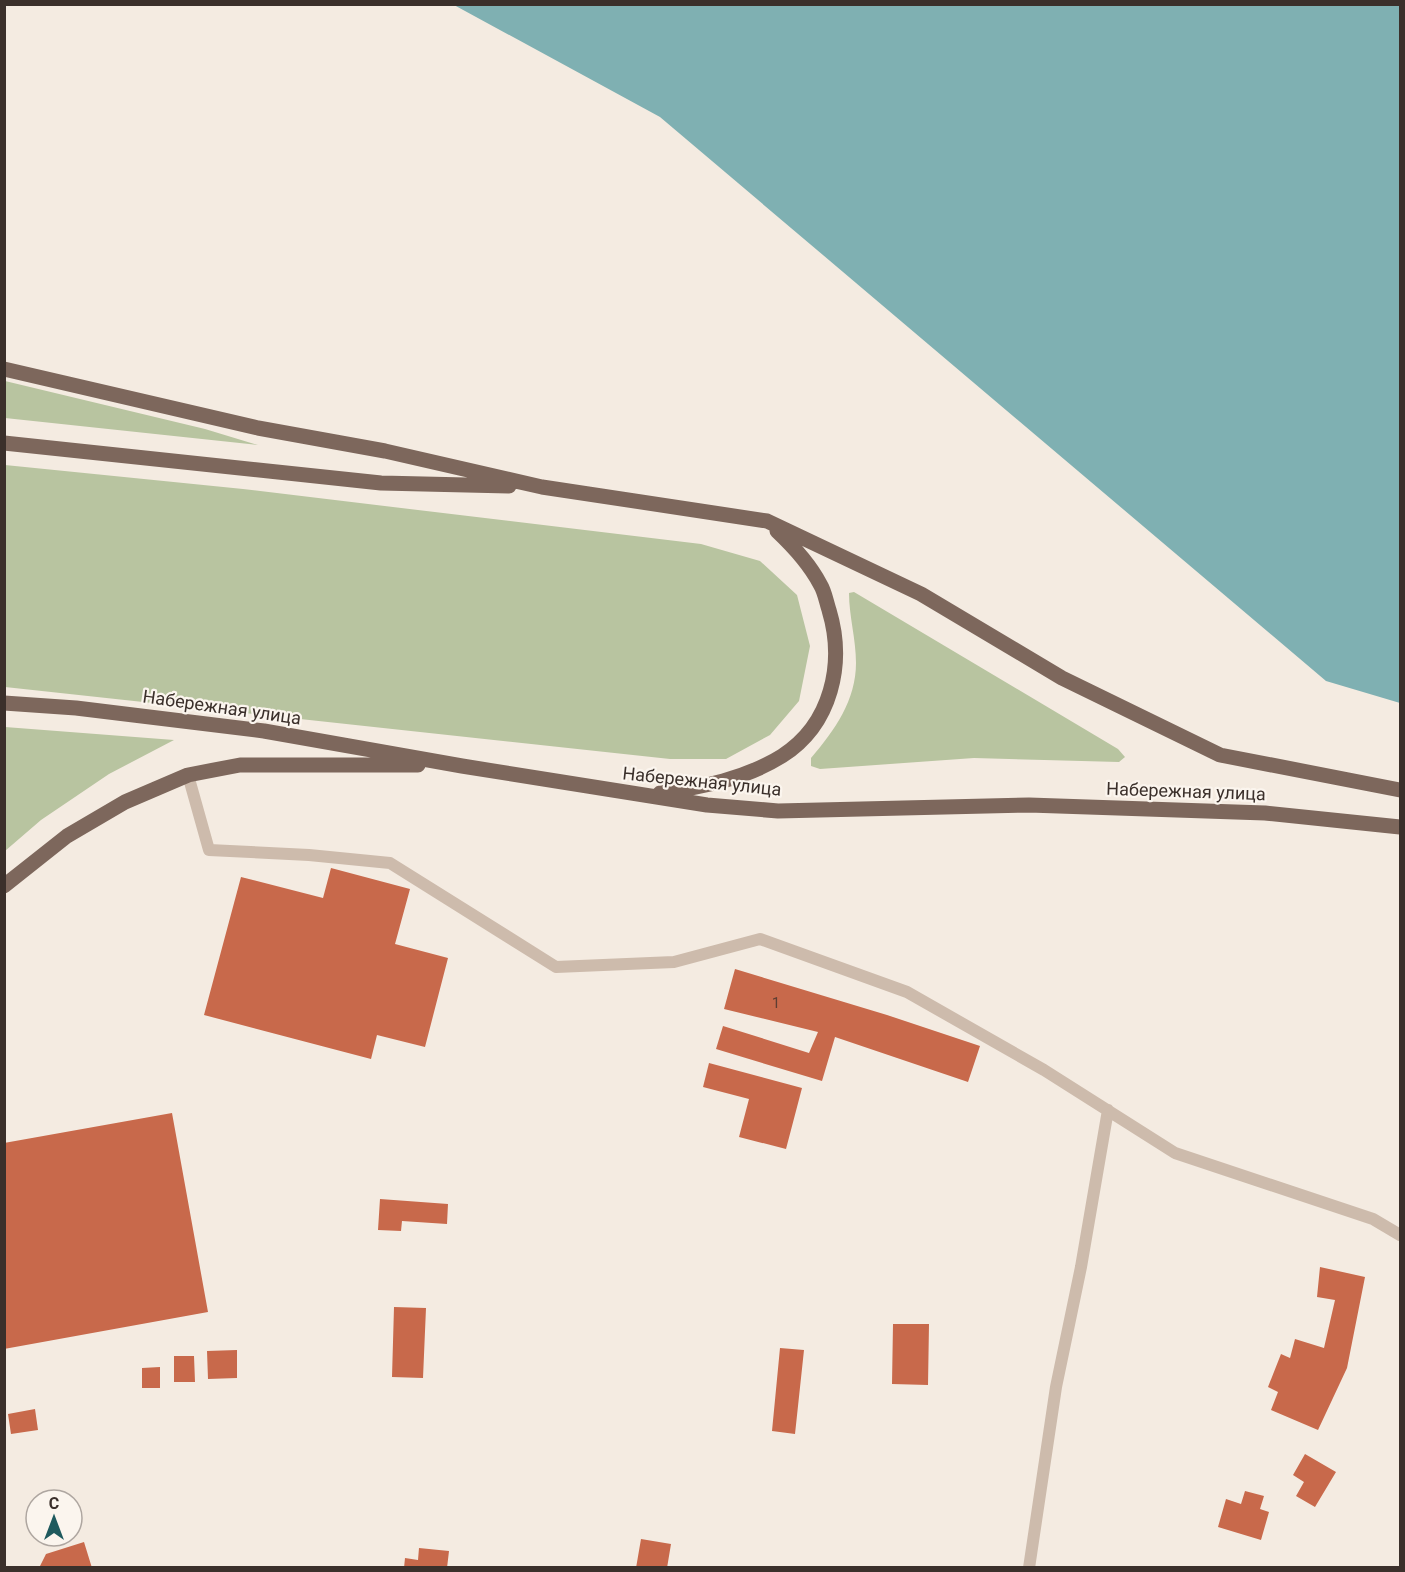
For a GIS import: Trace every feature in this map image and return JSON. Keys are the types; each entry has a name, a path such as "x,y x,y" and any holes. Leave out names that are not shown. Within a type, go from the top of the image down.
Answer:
{"main road":[{"path":"4,369 258,428 385,451 542,487 767,521 921,594 1062,678 1220,755 1401,790"},
{"path":"4,443 381,483 542,487"},
{"path":"643,796 702,787 750,773 784,755 809,732 830,695 837,658 832,622 822,586 801,554 767,521"},
{"name":"Набережная улица","path":"4,704 76,708 264,731 462,766 707,805 778,811 1041,805 1265,813 1401,827"},
{"path":"4,886 67,836 125,802 188,775 240,765 462,766"}],"lane":[{"path":"188,775 209,850 309,855 390,863 556,967 674,962 760,939 907,992 1044,1070 1175,1153 1373,1219 1401,1235"},
{"path":"1029,1568 1056,1387 1081,1268 1108,1110"}],"green space":[{"path":"5,381 205,429 258,445 5,418"},
{"path":"5,465 243,489 701,544 760,561 797,595 810,646 799,701 770,735 726,759 670,759 5,687"},
{"path":"854,592 1118,749 1125,757 1119,762 974,758 820,769 811,766 811,758 836,725 852,690 856,654 849,593"},
{"path":"5,727 174,740 109,774 41,820 5,851"}],"water":[{"path":"454,5 1400,5 1400,703 1326,681 660,117"}],"building":[{"path":"331,868 410,889 395,944 448,958 425,1047 377,1035 371,1059 204,1015 241,877 323,898"},
{"path":"735,969 980,1046 968,1082 835,1037 822,1081 716,1049 723,1026 809,1053 818,1032 724,1009"},
{"path":"709,1063 802,1088 786,1149 739,1137 749,1099 703,1087"},
{"path":"172,1113 208,1312 4,1349 4,1143"},
{"path":"380,1199 448,1204 447,1224 402,1221 401,1231 378,1230"},
{"path":"1320,1267 1365,1277 1347,1368 1318,1430 1271,1410 1278,1392 1268,1387 1281,1354 1290,1358 1295,1339 1324,1348 1335,1300 1317,1297"},
{"path":"394,1307 426,1308 423,1378 392,1377"},
{"path":"893,1324 929,1324 928,1385 892,1384"},
{"path":"780,1348 804,1350 795,1434 772,1431"},
{"path":"237,1350 237,1378 208,1379 207,1351"},
{"path":"174,1356 194,1356 195,1382 174,1382"},
{"path":"160,1367 160,1388 142,1388 142,1368"},
{"path":"35,1409 38,1430 11,1434 8,1414"},
{"path":"1305,1454 1336,1472 1315,1507 1296,1496 1304,1482 1293,1475"},
{"path":"1245,1491 1264,1496 1260,1509 1269,1512 1261,1540 1218,1527 1226,1499 1241,1504"},
{"path":"641,1539 671,1544 667,1568 636,1568"},
{"path":"84,1542 92,1568 39,1568 46,1554 65,1548 84,1548"},
{"path":"419,1548 449,1551 447,1568 404,1568 405,1558 418,1560"}]}
